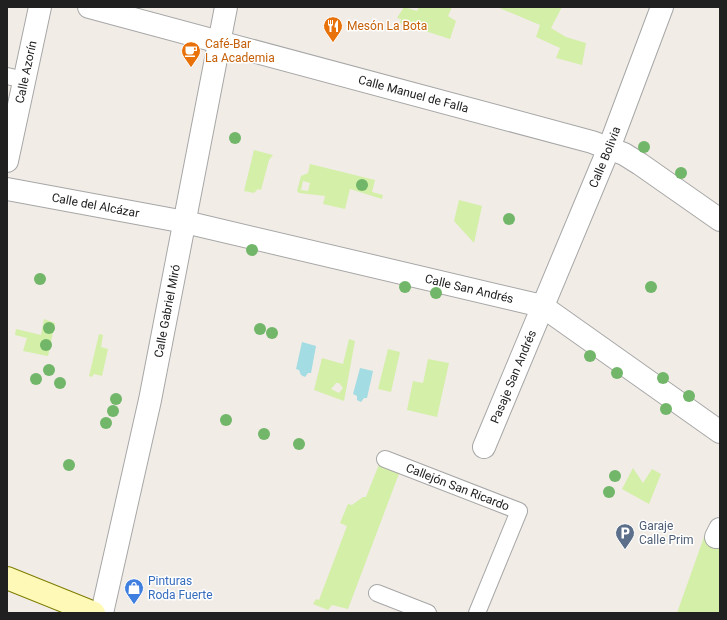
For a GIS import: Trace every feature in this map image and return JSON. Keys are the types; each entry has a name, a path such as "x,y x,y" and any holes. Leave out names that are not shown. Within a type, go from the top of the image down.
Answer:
{"main road":[{"path":"7,578 94,613"}],"street":[{"name":"Calle Azorín","path":"7,161 15,78 40,7"},
{"name":"Calle Manuel de Falla","path":"89,7 571,136 609,148 624,154 640,164 720,220"},
{"name":"Calle Gabriel Miró","path":"102,613 150,400 226,7"},
{"name":"Calle Bolivia","path":"542,306 609,148 662,7"},
{"name":"Calle del Alcázar","path":"7,188 185,222"},
{"name":"Calle San Andrés","path":"185,222 542,306 720,432"},
{"name":"Pasaje San Andrés","path":"484,448 542,306"},
{"name":"Callejón San Ricardo","path":"384,459 519,511 477,613"},
{"path":"377,593 428,613"}],"green space":[{"path":"404,7 417,11 419,7 452,7 448,16 456,21 450,39 400,23 401,19 397,18"},
{"path":"497,7 562,7 551,28 566,37 586,43 582,65 556,58 560,48 536,37 540,25"},
{"path":"254,150 273,155 269,160 261,190 258,189 254,193 244,191"},
{"path":"310,164 375,180 372,192 383,195 382,199 350,189 345,209 323,204 325,196 299,193 297,191 301,176 308,173","holes":["303,181 310,183 308,191 301,190"]},
{"path":"459,200 482,206 474,243 454,221"},
{"path":"44,319 55,323 48,356 23,351 27,338 15,335 16,329 41,335"},
{"path":"99,334 103,335 101,347 108,349 102,376 94,374 92,377 89,376"},
{"path":"349,339 355,341 344,401 314,390 322,358 343,364","holes":["336,383 339,383 343,388 339,393 331,389"]},
{"path":"388,349 400,352 391,392 378,389"},
{"path":"428,359 449,363 437,417 407,410 413,381 423,383"},
{"path":"380,462 400,471 348,609 332,605 328,610 313,604 316,599 319,600 347,526 340,523 348,504 352,505 363,497 366,497"},
{"path":"633,468 643,483 652,469 661,474 649,504 622,489"},
{"path":"704,537 720,544 720,613 677,613"}],"water":[{"path":"302,342 316,346 311,373 308,373 305,377 301,375 299,370 296,369"},
{"path":"360,368 373,371 367,398 364,398 361,402 357,400 357,396 353,394"}],"place":[{"name":"Mesón La Bota","path":"333,43"},
{"name":"Café-Bar La Academia","path":"191,68"},
{"name":"Garaje Calle Prim","path":"625,550"},
{"name":"Pinturas Roda Fuerte","path":"134,605"}]}
